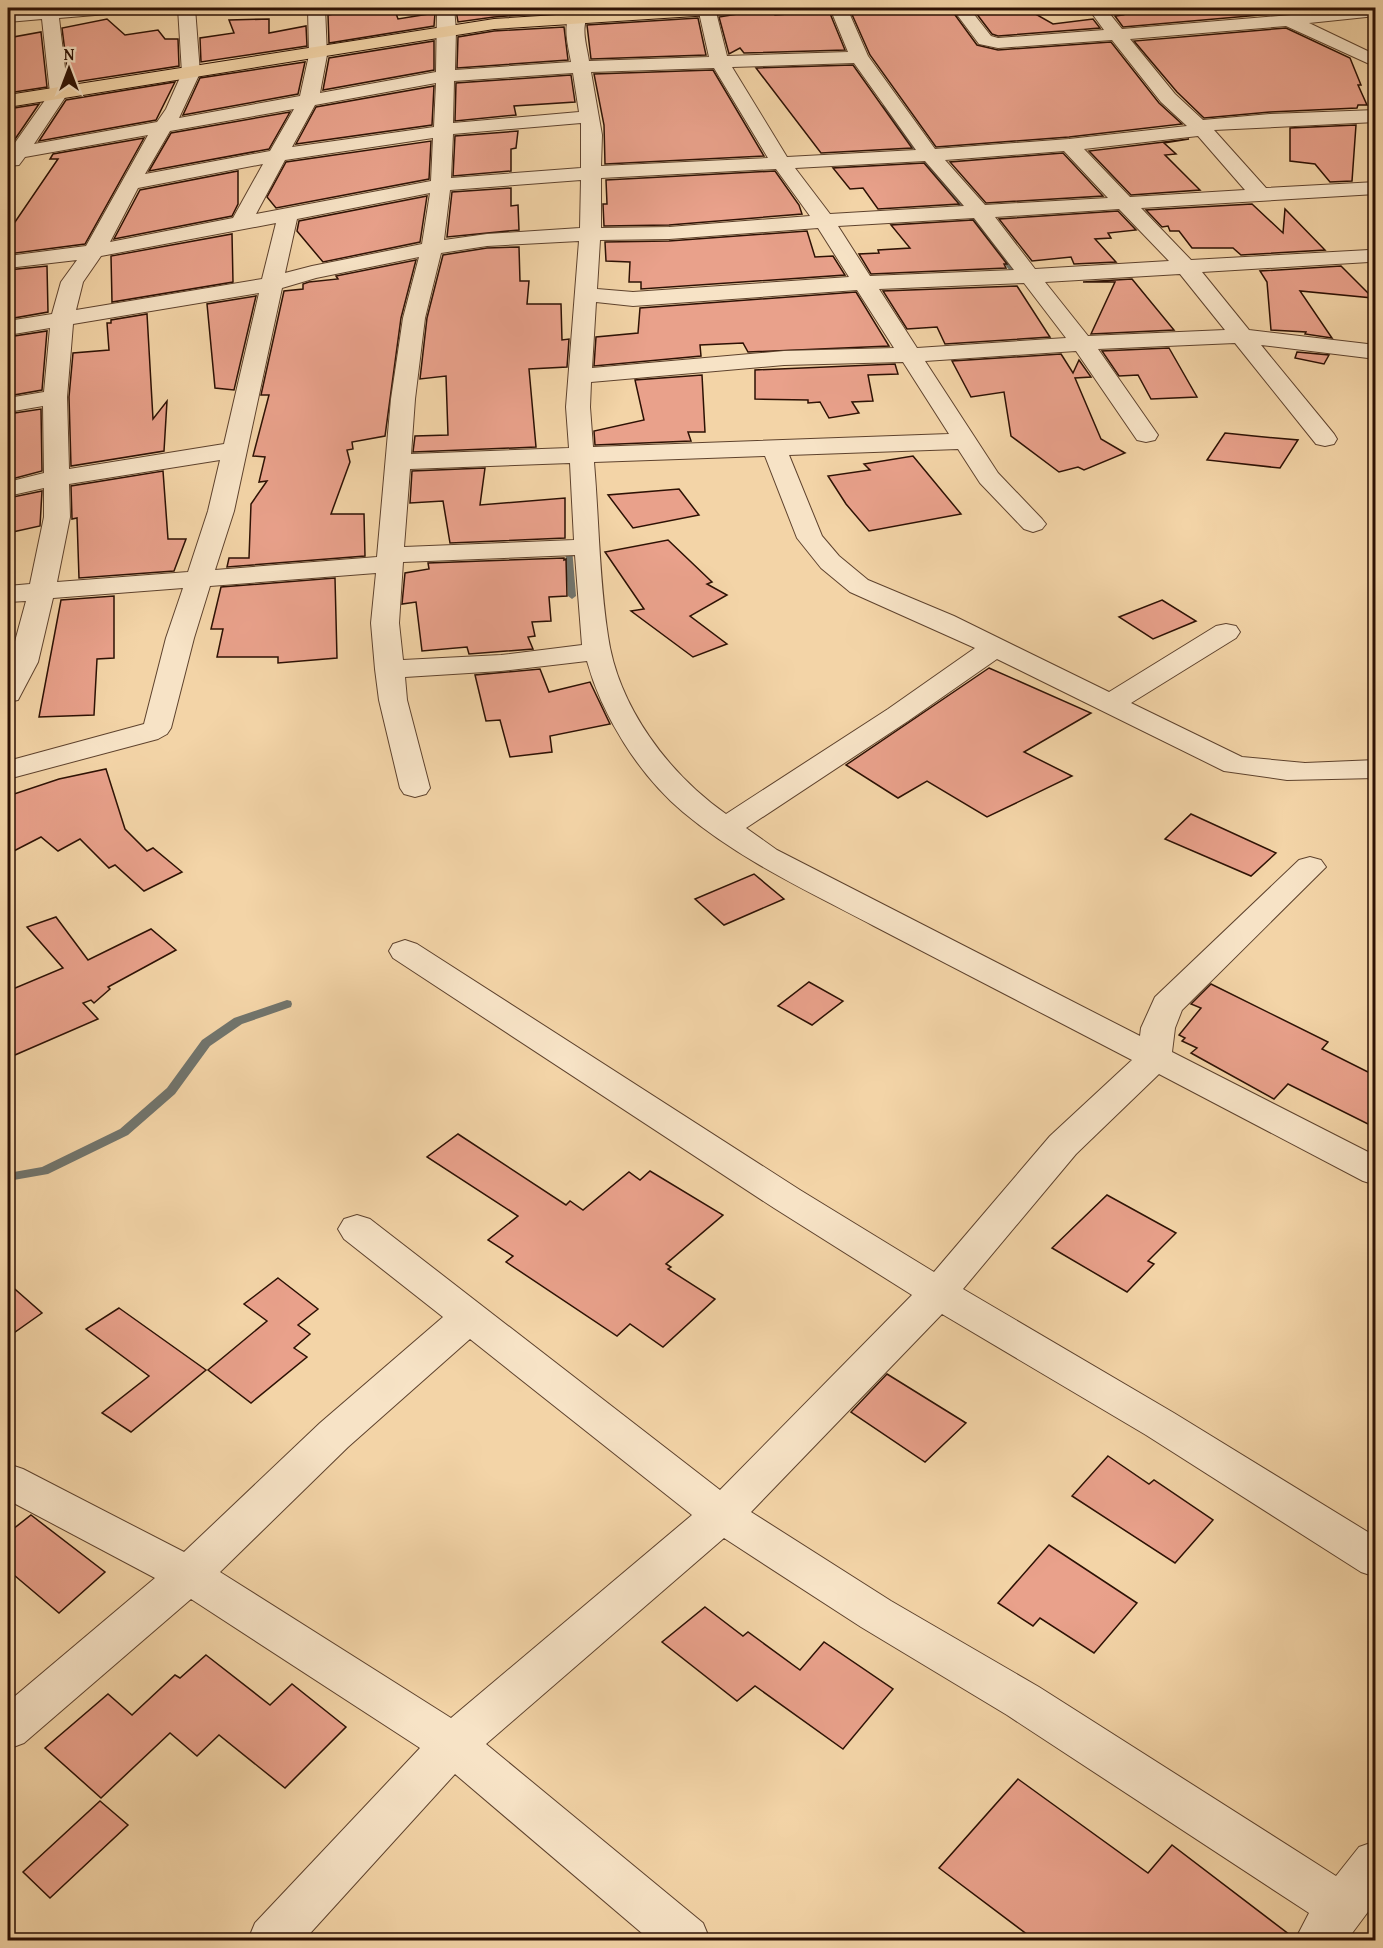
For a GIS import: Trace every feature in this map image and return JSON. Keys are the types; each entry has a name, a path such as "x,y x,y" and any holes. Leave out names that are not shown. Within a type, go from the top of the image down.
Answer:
{"main road":[{"path":"8,101 317,52 446,19 580,12 742,8"}],"street":[{"path":"8,17 51,11 119,8"},
{"path":"8,694 24,662 42,592 57,517 54,397 62,320 72,282 94,251 175,109 191,73 186,8"},
{"path":"241,222 308,100 315,81 317,52 320,44 316,8"},
{"path":"706,8 719,61 782,164 824,221 989,478 1034,524"},
{"path":"839,8 859,57 930,155 980,212 1083,345 1146,435"},
{"path":"960,8 985,40 991,42 1118,35 1290,21 1376,11"},
{"path":"1096,8 1168,98 1201,128 1260,194"},
{"path":"1262,8 1376,62"},
{"path":"8,168 13,153 59,93 51,11"},
{"path":"580,12 575,30 592,135 590,234 578,407 594,637 607,684 633,734 654,763 693,805 766,856 1376,1172"},
{"path":"415,788 393,700 385,623 398,462 414,318 432,248 441,185 445,130 446,19"},
{"path":"13,153 165,124 446,76 581,67 859,57"},
{"path":"8,262 94,251 441,185 591,173 782,164 1069,145 1270,120 1376,116"},
{"path":"131,183 278,155 445,130 589,117"},
{"path":"1069,145 1186,267 1325,439"},
{"path":"8,327 273,284 312,272 432,248 487,240 590,234 669,233 824,221 1376,188"},
{"path":"8,770 148,733 157,728 180,638 221,511 288,214"},
{"path":"586,295 633,299 864,283 1030,276 1369,256"},
{"path":"581,376 784,358 910,355 1185,337 1243,336 1376,352"},
{"path":"8,405 54,397"},
{"path":"398,462 964,441"},
{"path":"774,448 810,538 830,562 859,586 944,622 1234,765 1266,771 1298,773 1376,769"},
{"path":"8,489 57,478 235,450"},
{"path":"8,594 200,580 390,560 588,547"},
{"path":"1110,704 1226,632"},
{"path":"726,828 898,715 995,647"},
{"path":"389,669 501,663 598,651"},
{"path":"272,1941 453,1744 722,1515 938,1293 1063,1145 1154,1059 1158,1028 1167,1005 1310,867"},
{"path":"405,951 938,1293 1160,1424 1376,1559"},
{"path":"357,1229 722,1515 876,1614 1023,1701 1330,1924 1376,1863"},
{"path":"8,1729 189,1575 334,1435 469,1317"},
{"path":"8,1481 189,1575 453,1744 686,1941"}],"building":[{"path":"367,8 394,8 398,19 435,13 434,26 329,43 328,15"},
{"path":"561,8 562,12 458,22 456,10"},
{"path":"950,8 977,45 998,50 1111,42 1159,103 1182,124 1069,137 936,147 870,55 850,10"},
{"path":"1007,8 1025,8 1053,24 1093,19 1100,28 998,36 992,34 976,13"},
{"path":"1115,8 1331,9 1123,27 1115,16 1123,15"},
{"path":"829,11 845,50 744,53 740,48 729,54 719,17 750,12 774,12 775,15"},
{"path":"698,18 706,55 591,59 587,25"},
{"path":"107,19 125,35 158,30 165,39 178,39 179,66 69,83 62,28"},
{"path":"269,19 269,33 306,26 307,46 201,62 200,38 234,33 229,20"},
{"path":"564,27 568,60 457,68 458,37 494,31"},
{"path":"1286,28 1350,58 1367,105 1358,105 1357,108 1204,118 1177,92 1134,41"},
{"path":"41,32 47,87 8,93 8,38"},
{"path":"434,41 434,70 323,90 329,58"},
{"path":"305,62 298,94 183,115 200,78"},
{"path":"853,65 912,148 821,153 756,68"},
{"path":"713,70 764,156 605,164 604,125 594,74"},
{"path":"571,75 575,102 514,106 516,115 455,121 456,83"},
{"path":"175,82 156,120 39,141 66,100"},
{"path":"434,86 432,125 296,144 316,107"},
{"path":"39,104 11,145 8,146 8,109"},
{"path":"290,112 269,149 149,171 171,133"},
{"path":"1356,125 1352,181 1330,182 1315,164 1290,161 1290,128"},
{"path":"518,131 516,148 511,149 511,171 453,176 455,136"},
{"path":"144,138 85,244 8,254 8,223 15,222 58,159 50,159 53,154"},
{"path":"1189,139 1164,143 1176,154 1165,155 1200,190 1131,195 1089,151"},
{"path":"431,141 429,179 276,208 267,197 286,162"},
{"path":"1063,153 1103,196 986,203 950,162"},
{"path":"924,163 959,204 878,209 863,188 850,189 833,168"},
{"path":"238,171 238,204 232,216 114,239 140,190"},
{"path":"775,171 799,205 802,214 669,225 604,226 603,204 607,204 606,180"},
{"path":"511,188 511,206 518,205 519,230 447,237 452,192"},
{"path":"427,196 420,242 323,262 297,231 299,221"},
{"path":"1252,204 1283,233 1285,209 1325,250 1241,255 1233,248 1192,248 1179,231 1170,231 1168,226 1162,227 1146,210"},
{"path":"1118,211 1136,230 1108,233 1111,238 1095,239 1116,262 1074,264 1071,257 1032,261 999,219"},
{"path":"973,220 1007,264 1004,264 1006,268 871,274 859,254 910,248 891,225"},
{"path":"807,231 815,257 833,256 845,275 641,289 641,282 629,282 630,262 606,261 605,242 669,241"},
{"path":"232,234 233,282 112,302 111,256"},
{"path":"519,247 520,281 529,281 527,304 561,304 562,340 569,339 567,367 529,369 536,447 413,452 415,436 448,435 446,376 420,379 427,318 443,255 487,248"},
{"path":"416,260 401,318 385,436 352,442 353,449 347,450 350,462 331,514 364,514 365,556 227,567 229,558 249,558 251,504 267,481 259,482 265,457 253,456 269,395 261,395 284,291 303,289 303,284 309,282 338,279 336,276"},
{"path":"47,266 48,312 8,319 8,270"},
{"path":"1341,266 1373,298 1300,291 1332,338 1305,334 1306,332 1271,330 1267,282 1260,271"},
{"path":"1132,279 1174,330 1091,334 1115,282 1083,282"},
{"path":"1017,286 1050,337 945,344 937,327 907,329 883,291"},
{"path":"856,292 889,346 748,352 743,343 700,345 701,356 594,366 596,337 638,333 640,308"},
{"path":"256,296 234,390 215,388 207,304"},
{"path":"147,314 153,419 167,401 164,451 71,466 69,397 73,353 109,350 107,323 111,323 111,320"},
{"path":"47,331 42,390 8,396 8,337"},
{"path":"1169,348 1197,397 1151,399 1138,375 1119,376 1102,351"},
{"path":"1297,352 1329,355 1324,364 1295,358"},
{"path":"1061,354 1073,373 1079,360 1091,377 1075,378 1101,439 1125,453 1084,470 1078,467 1059,472 1011,436 1004,392 971,397 952,361"},
{"path":"895,364 898,374 868,375 873,401 852,402 859,413 829,418 820,402 755,399 755,370"},
{"path":"702,375 705,432 688,432 691,441 595,445 594,431 644,420 635,380"},
{"path":"41,409 42,471 8,480 8,414"},
{"path":"1225,433 1298,440 1280,468 1207,460"},
{"path":"913,456 961,514 869,531 846,504 828,476 870,470 864,464"},
{"path":"485,468 480,505 565,498 565,538 450,543 443,501 410,503 412,471"},
{"path":"163,471 168,539 186,539 174,571 79,578 77,518 72,519 71,486"},
{"path":"679,489 699,515 633,528 608,495"},
{"path":"42,491 40,526 8,533 8,498"},
{"path":"668,540 712,582 707,584 727,595 690,616 727,644 693,657 631,611 644,609 605,552"},
{"path":"566,559 567,596 549,597 551,621 532,622 535,636 528,637 533,649 469,654 467,647 422,651 416,602 402,604 405,573 429,569 428,563"},
{"path":"335,578 337,658 278,663 278,657 217,657 223,629 211,629 221,587"},
{"path":"114,596 114,658 97,659 94,715 39,717 61,600"},
{"path":"1162,600 1196,621 1153,639 1119,617"},
{"path":"989,668 1091,713 1024,752 1072,776 987,817 927,781 898,798 846,765"},
{"path":"540,669 549,692 590,682 610,724 550,736 552,752 510,757 500,720 486,721 475,675"},
{"path":"106,769 125,829 147,851 153,848 182,872 144,891 115,865 109,868 80,839 58,851 41,837 8,854 8,796 59,779"},
{"path":"1191,814 1276,853 1251,876 1165,839"},
{"path":"754,874 784,899 724,925 695,899"},
{"path":"56,917 88,960 151,929 176,950 108,987 110,989 94,1003 91,1000 83,1003 98,1019 8,1058 8,991 63,968 27,927"},
{"path":"809,982 843,1001 812,1025 778,1006"},
{"path":"1211,984 1328,1042 1322,1049 1376,1076 1376,1128 1288,1084 1274,1099 1191,1053 1197,1048 1182,1041 1185,1038 1179,1035 1201,1008 1191,1004"},
{"path":"458,1134 566,1205 570,1201 583,1210 629,1172 640,1180 650,1171 723,1215 666,1264 671,1267 668,1269 715,1299 663,1347 630,1324 617,1336 506,1262 513,1256 488,1240 518,1216 427,1157"},
{"path":"1107,1195 1176,1233 1148,1261 1154,1264 1127,1292 1052,1248"},
{"path":"278,1278 318,1309 298,1325 310,1334 294,1348 307,1357 251,1403 208,1370 267,1321 244,1304"},
{"path":"8,1283 42,1313 8,1337"},
{"path":"119,1308 206,1370 131,1432 102,1413 149,1376 86,1329"},
{"path":"887,1374 966,1423 925,1462 851,1412"},
{"path":"1108,1456 1149,1484 1154,1480 1213,1520 1175,1563 1072,1496"},
{"path":"31,1515 105,1572 59,1613 8,1570 8,1533"},
{"path":"1049,1545 1137,1603 1094,1653 1040,1618 1033,1626 998,1603"},
{"path":"705,1607 743,1636 748,1632 800,1670 824,1642 893,1689 843,1749 755,1686 737,1701 662,1642"},
{"path":"206,1655 270,1705 292,1684 346,1727 285,1788 219,1735 197,1756 170,1733 101,1798 45,1748 108,1694 132,1715 175,1675 180,1678"},
{"path":"1018,1779 1148,1873 1172,1845 1294,1938 1293,1941 1036,1941 939,1868"},
{"path":"100,1801 128,1825 50,1898 23,1872"}],"waterway":[{"path":"883,107 1012,270"},
{"path":"568,548 572,596"},
{"path":"8,1177 44,1171 124,1132 171,1091 206,1043 238,1021 287,1004"}]}
